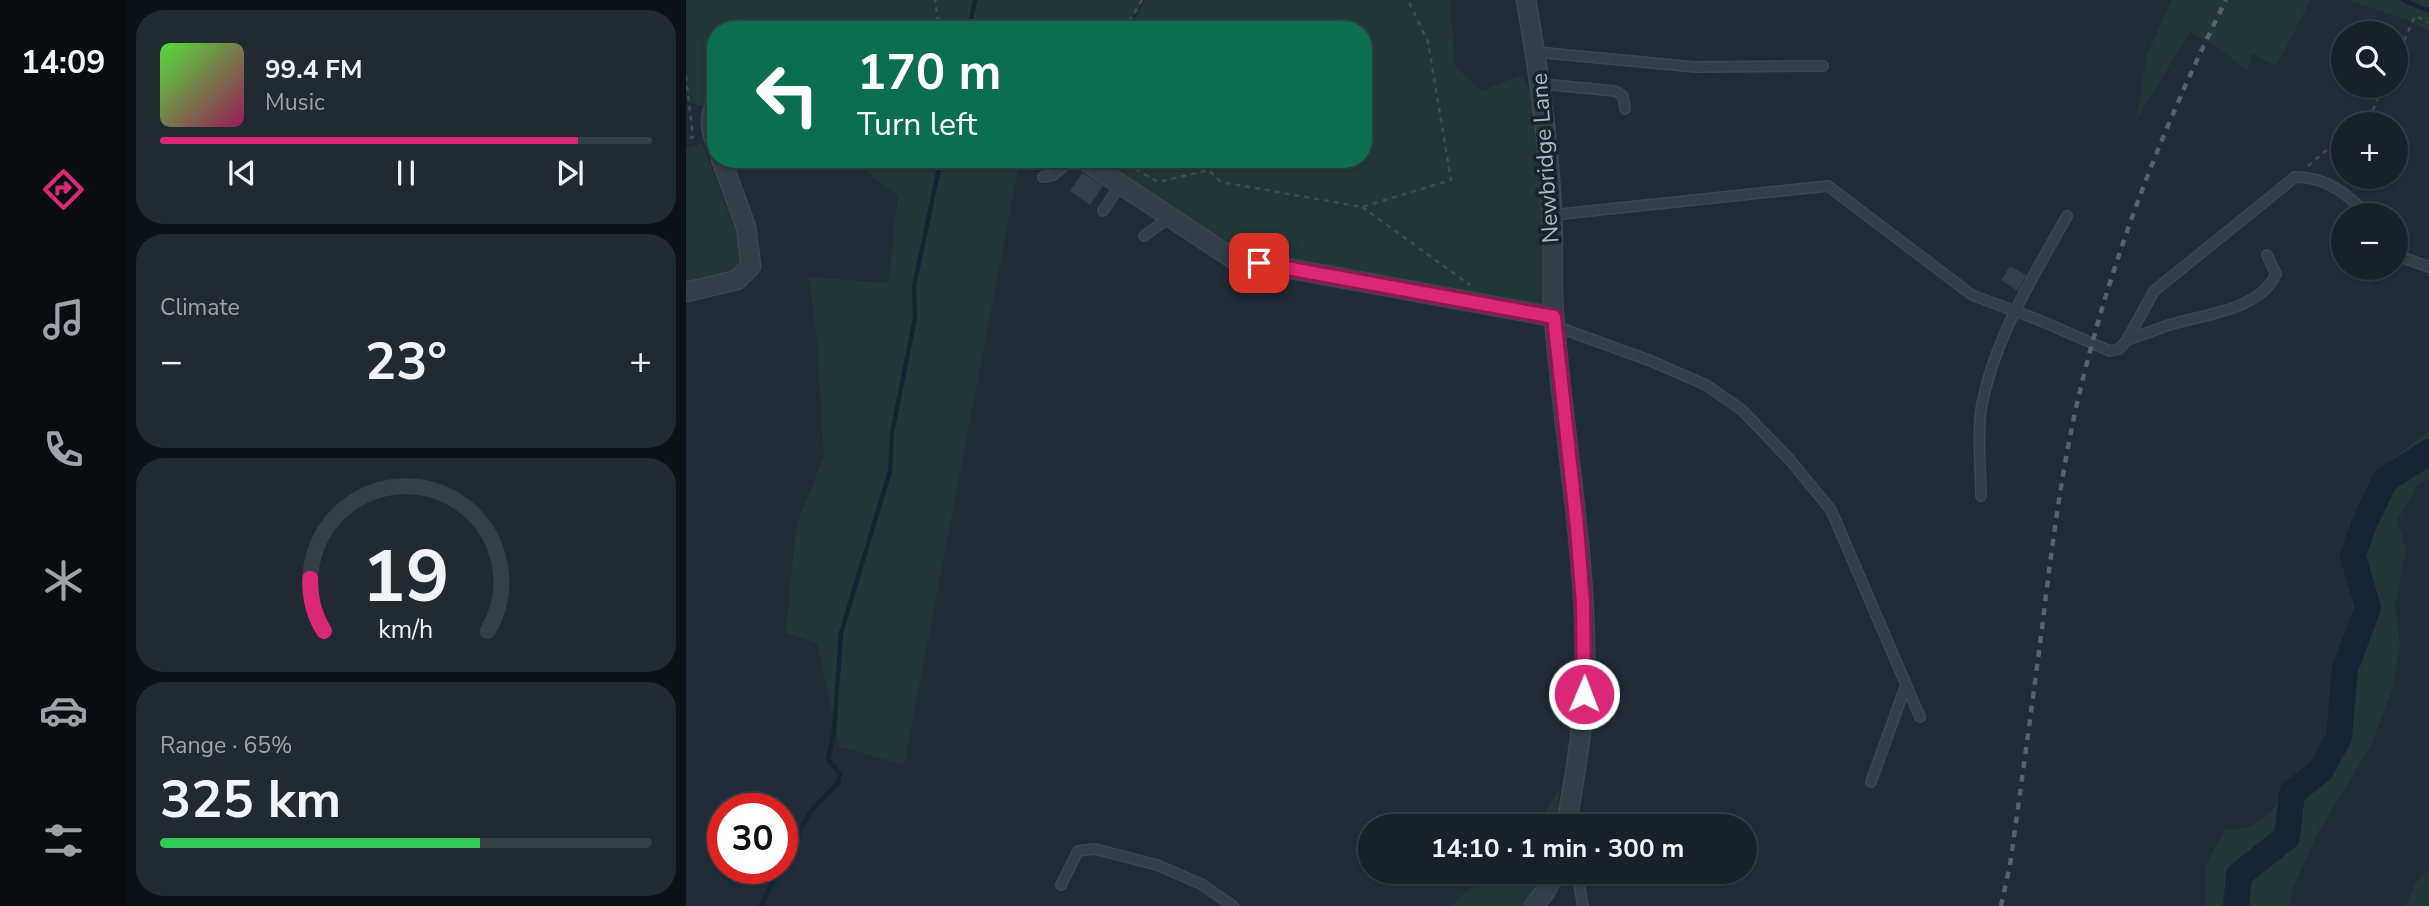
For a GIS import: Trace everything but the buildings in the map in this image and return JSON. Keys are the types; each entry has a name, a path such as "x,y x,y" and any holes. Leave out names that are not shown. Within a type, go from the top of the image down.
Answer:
{"street":[{"name":"Newbridge Lane","path":"1527,0 1542,84 1552,215 1555,322 1577,527 1585,673 1582,735 1568,814"},
{"path":"686,292 737,280 751,266 746,227 725,168"},
{"path":"1096,168 1232,258 1555,322"},
{"path":"1534,906 1549,884"}],"lane":[{"path":"1536,52 1695,66 1823,66"},
{"path":"1542,84 1615,91 1623,96 1625,109"},
{"path":"1043,177 1054,175 1062,168"},
{"path":"1552,215 1828,186 1972,295 2110,351 2119,349 2127,340 2154,291 2295,177 2311,177 2337,187 2356,203"},
{"path":"1103,211 1121,185"},
{"path":"1144,236 1167,216"},
{"path":"1980,496 1981,412 1990,375 2014,311 2067,216"},
{"path":"2127,340 2252,299 2271,284 2276,274 2267,255"},
{"path":"2408,259 2429,267"},
{"path":"1555,322 1706,385 1742,411 1790,460 1831,510 1920,718"},
{"path":"1871,782 1906,685"},
{"path":"1061,886 1078,851 1095,849 1157,865 1201,884 1233,906"},
{"path":"1579,884 1583,906"}],"path":[{"path":"936,0 938,21"},
{"path":"1129,21 1142,0"},
{"path":"1362,207 1451,180 1428,42 1408,0"},
{"path":"2408,32 2415,16 2429,22"},
{"path":"686,76 693,137 686,139"},
{"path":"2295,177 2331,146"},
{"path":"1134,168 1158,182 1209,170 1221,182 1362,207 1470,285"}],"green space":[{"path":"686,0 1143,0 1130,21 707,21 707,107 690,103 686,94"},
{"path":"1146,0 1450,0 1455,66 1481,91 1522,75 1545,127 1554,317 1232,258 1100,168 1372,168 1372,21 1133,21"},
{"path":"2172,0 2311,0 2276,66 2252,53 2247,71 2220,49 2190,32 2136,121 2147,54"},
{"path":"2347,0 2429,0 2429,31 2407,20"},
{"path":"702,143 707,156 707,168 712,168 736,232 744,263 734,273 686,284 686,149"},
{"path":"861,168 1018,168 904,765 840,747 817,643 786,633 796,526 824,456 817,341 809,277 888,283 898,196"},
{"path":"2429,431 2429,479 2418,484 2397,520 2406,549 2395,607 2400,645 2392,690 2372,744 2318,833 2294,885 2289,906 2205,906 2205,866 2225,830 2250,827 2272,811 2287,784 2323,752 2334,673 2354,612 2348,575 2348,524 2381,468"},
{"path":"1560,787 1557,814 1544,814"},
{"path":"2429,867 2429,906 2406,906 2414,886"},
{"path":"1475,884 1539,884 1523,906 1451,906"}],"waterway":[{"path":"971,21 975,0"},
{"path":"2403,0 2429,11"},
{"path":"798,834 812,810 838,783 840,774 828,759 834,732 841,633 890,471 892,433 915,318 914,286 939,168"},
{"path":"2236,906 2239,875 2287,837 2292,793 2321,770 2339,737 2345,669 2368,608 2353,556 2363,526 2385,480 2429,452"},
{"path":"761,906 771,884"}],"railway":[{"path":"2001,906 2010,865 2052,545 2070,435 2089,355 2120,251 2158,149 2226,0"}],"route":[{"path":"1259,263 1554,317 1577,527 1583,604 1584,694"}]}
